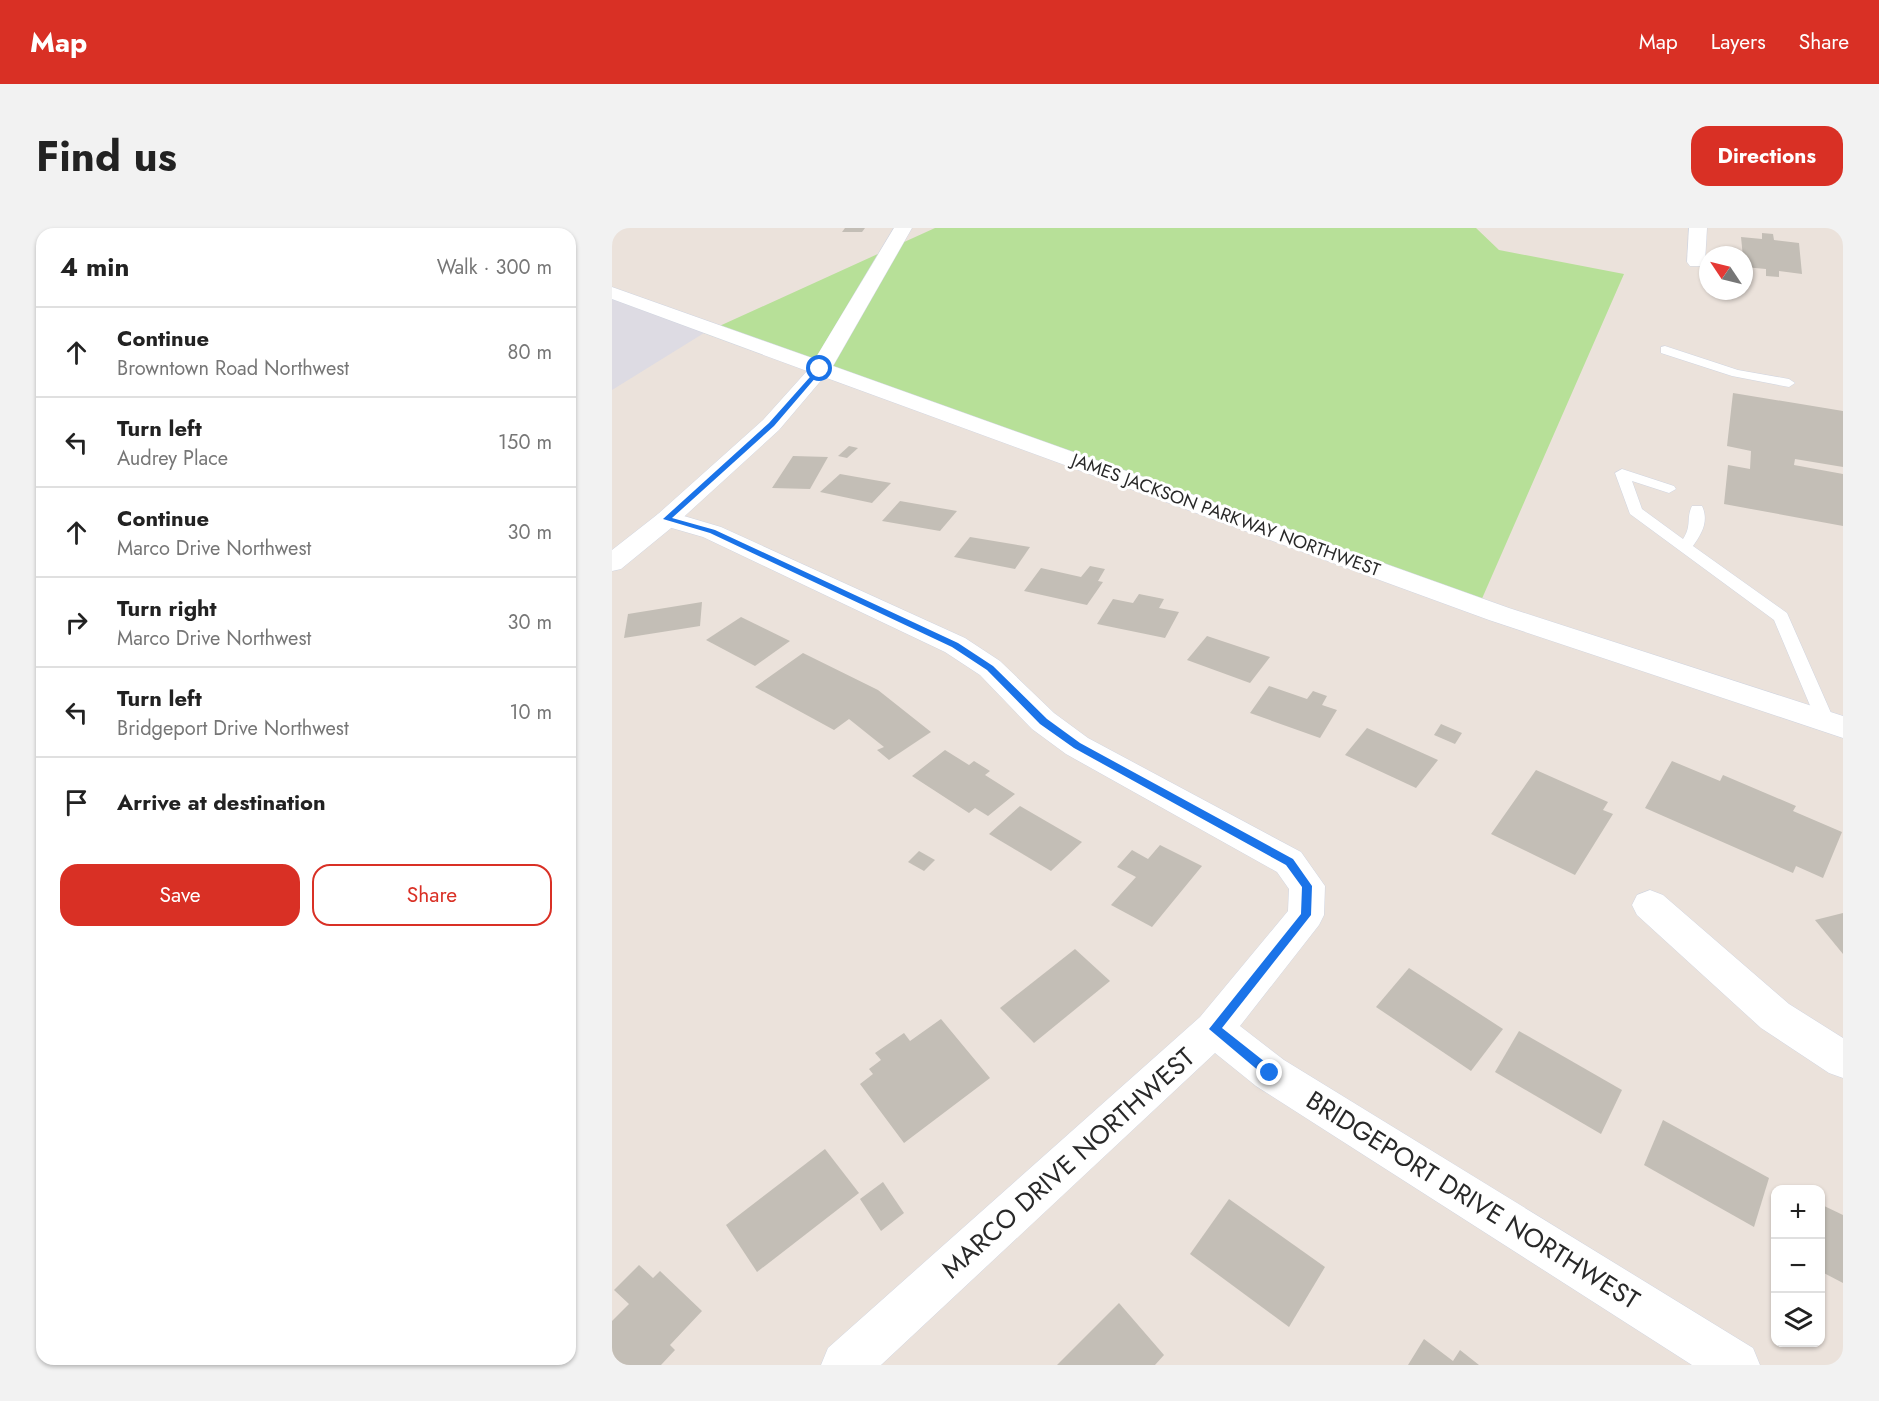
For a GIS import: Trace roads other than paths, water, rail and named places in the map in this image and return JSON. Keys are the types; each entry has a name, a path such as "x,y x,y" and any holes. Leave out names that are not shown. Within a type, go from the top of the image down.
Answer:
{"street":[{"path":"612,563 667,519 771,425 820,369 903,228"},
{"path":"1696,262 1698,228"},
{"name":"JAMES JACKSON PARKWAY NORTHWEST","path":"612,293 1499,614 1835,724"},
{"name":"MARCO DRIVE NORTHWEST","path":"667,519 712,532 955,645 990,668 1043,722 1077,746 1289,862 1307,886 1306,915 1214,1029 845,1365"},
{"path":"1650,905 1775,1016 1843,1060"},
{"name":"BRIDGEPORT DRIVE NORTHWEST","path":"1214,1029 1270,1073 1736,1365"}],"lane":[{"path":"1665,350 1736,373 1789,383"},
{"path":"1669,489 1622,473 1635,511 1781,617 1835,724"},
{"path":"1686,547 1697,530 1697,509"}]}
